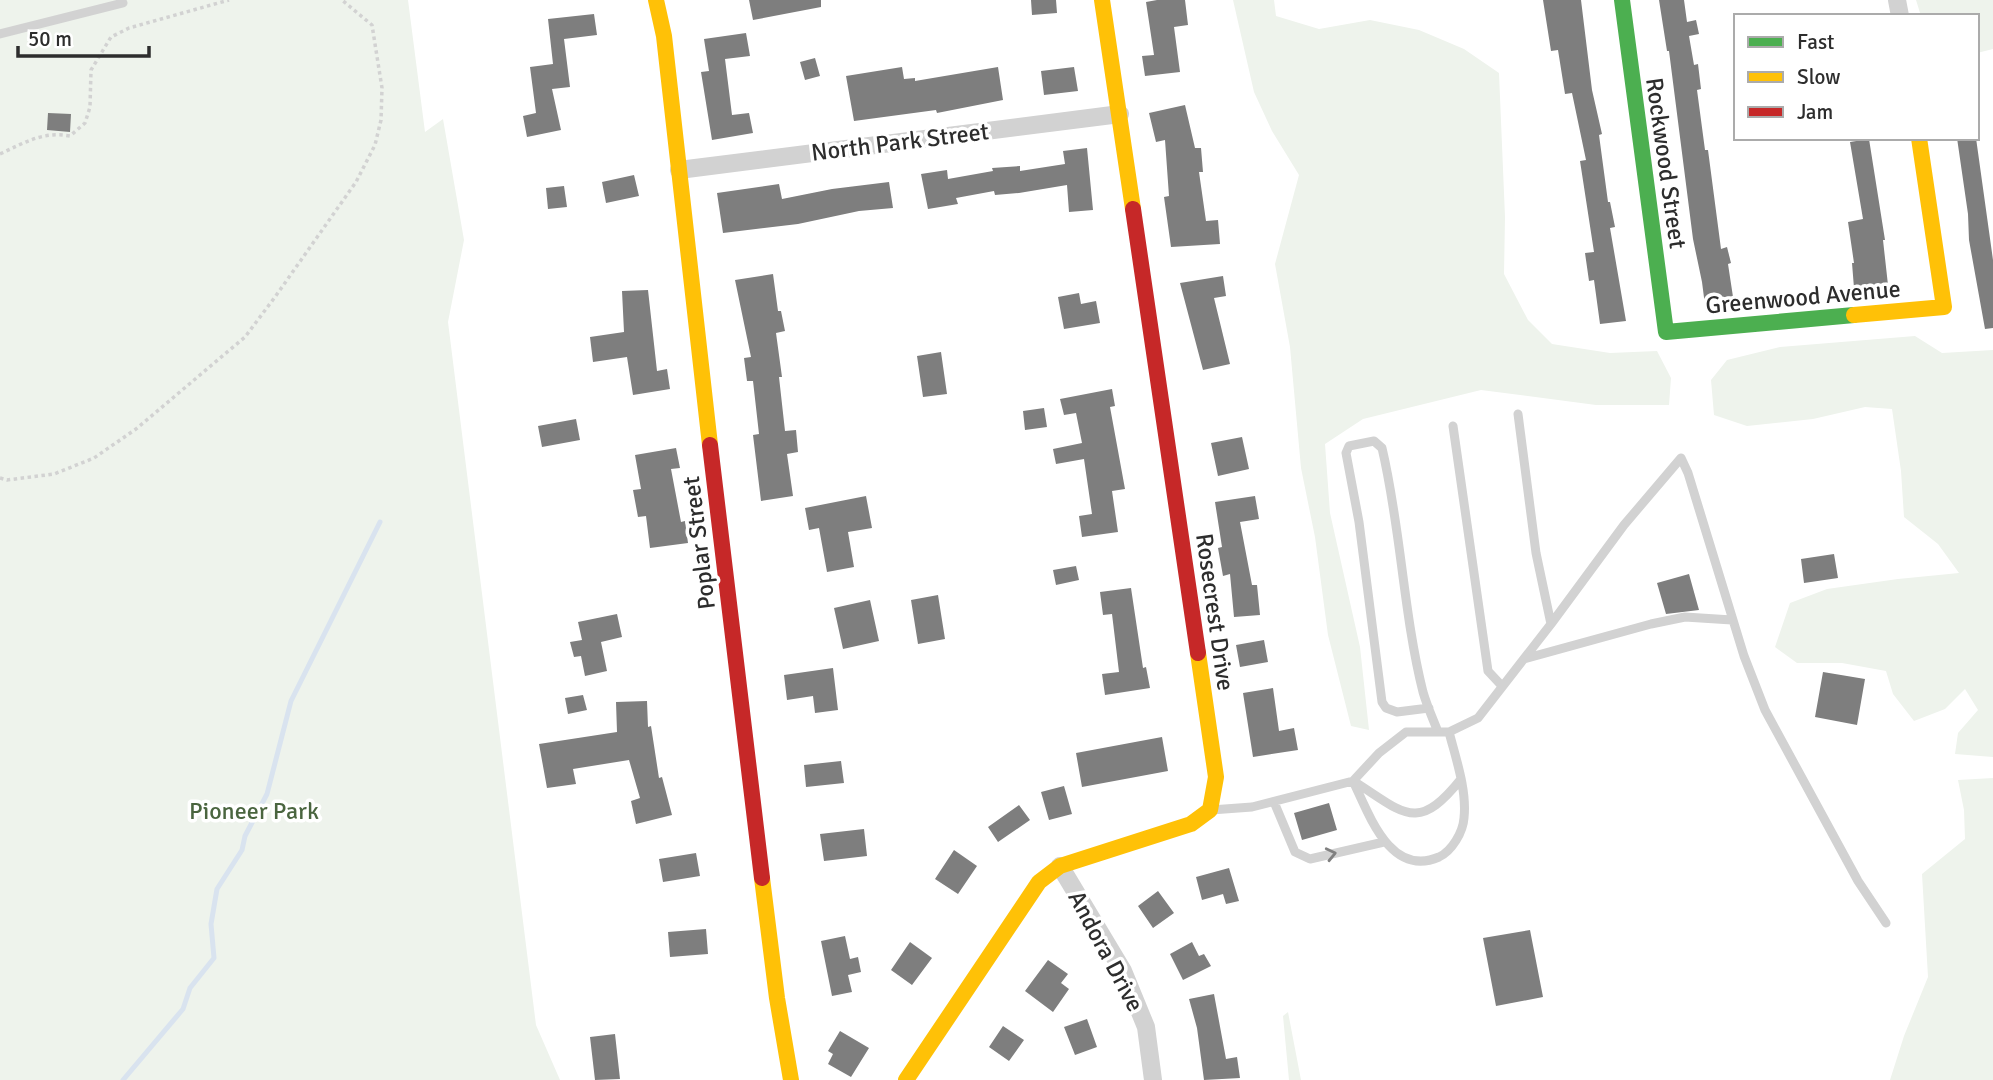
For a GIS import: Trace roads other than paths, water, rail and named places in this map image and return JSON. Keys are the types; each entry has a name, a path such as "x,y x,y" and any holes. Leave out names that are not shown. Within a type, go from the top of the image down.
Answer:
{"street":[{"name":"Poplar Street","path":"656,0 664,36 702,380 774,972 790,1080"},
{"name":"Rosecrest Drive","path":"1102,0 1216,777 1210,810"},
{"name":"Rockwood Street","path":"1622,0 1666,332"},
{"name":"North Park Street","path":"680,170 1120,114"},
{"name":"Greenwood Avenue","path":"1666,332 1944,307 1919,140"},
{"path":"906,1080 1039,882 1060,866 1191,824 1210,810"},
{"name":"Andora Drive","path":"1060,866 1123,971 1146,1027 1153,1080"}],"lane":[{"path":"0,34 123,3"},
{"path":"1518,414 1536,553 1551,624"},
{"path":"1453,426 1488,671 1502,686"},
{"path":"1429,708 1397,712 1386,708 1382,702 1359,522 1346,453 1349,446 1374,441 1382,448 1406,606 1424,694 1438,732"},
{"path":"1210,810 1252,807 1353,781 1379,753 1406,732 1449,732 1478,718 1624,525 1681,458 1688,473 1732,620 1765,710 1858,881 1886,923"},
{"path":"1524,659 1685,617 1732,620"},
{"path":"1353,781 1384,842 1400,856 1419,862 1447,854 1464,819 1461,779 1449,732"},
{"path":"1353,781 1405,814 1417,814 1435,807 1461,779"},
{"path":"1273,802 1295,852 1310,859 1384,842"}],"waterway":[{"path":"123,1080 183,1009 190,988 214,958 211,924 217,889 242,850 245,836 267,794 291,701 380,522"}],"park label":[{"name":"Pioneer Park","path":"254,811"}]}
